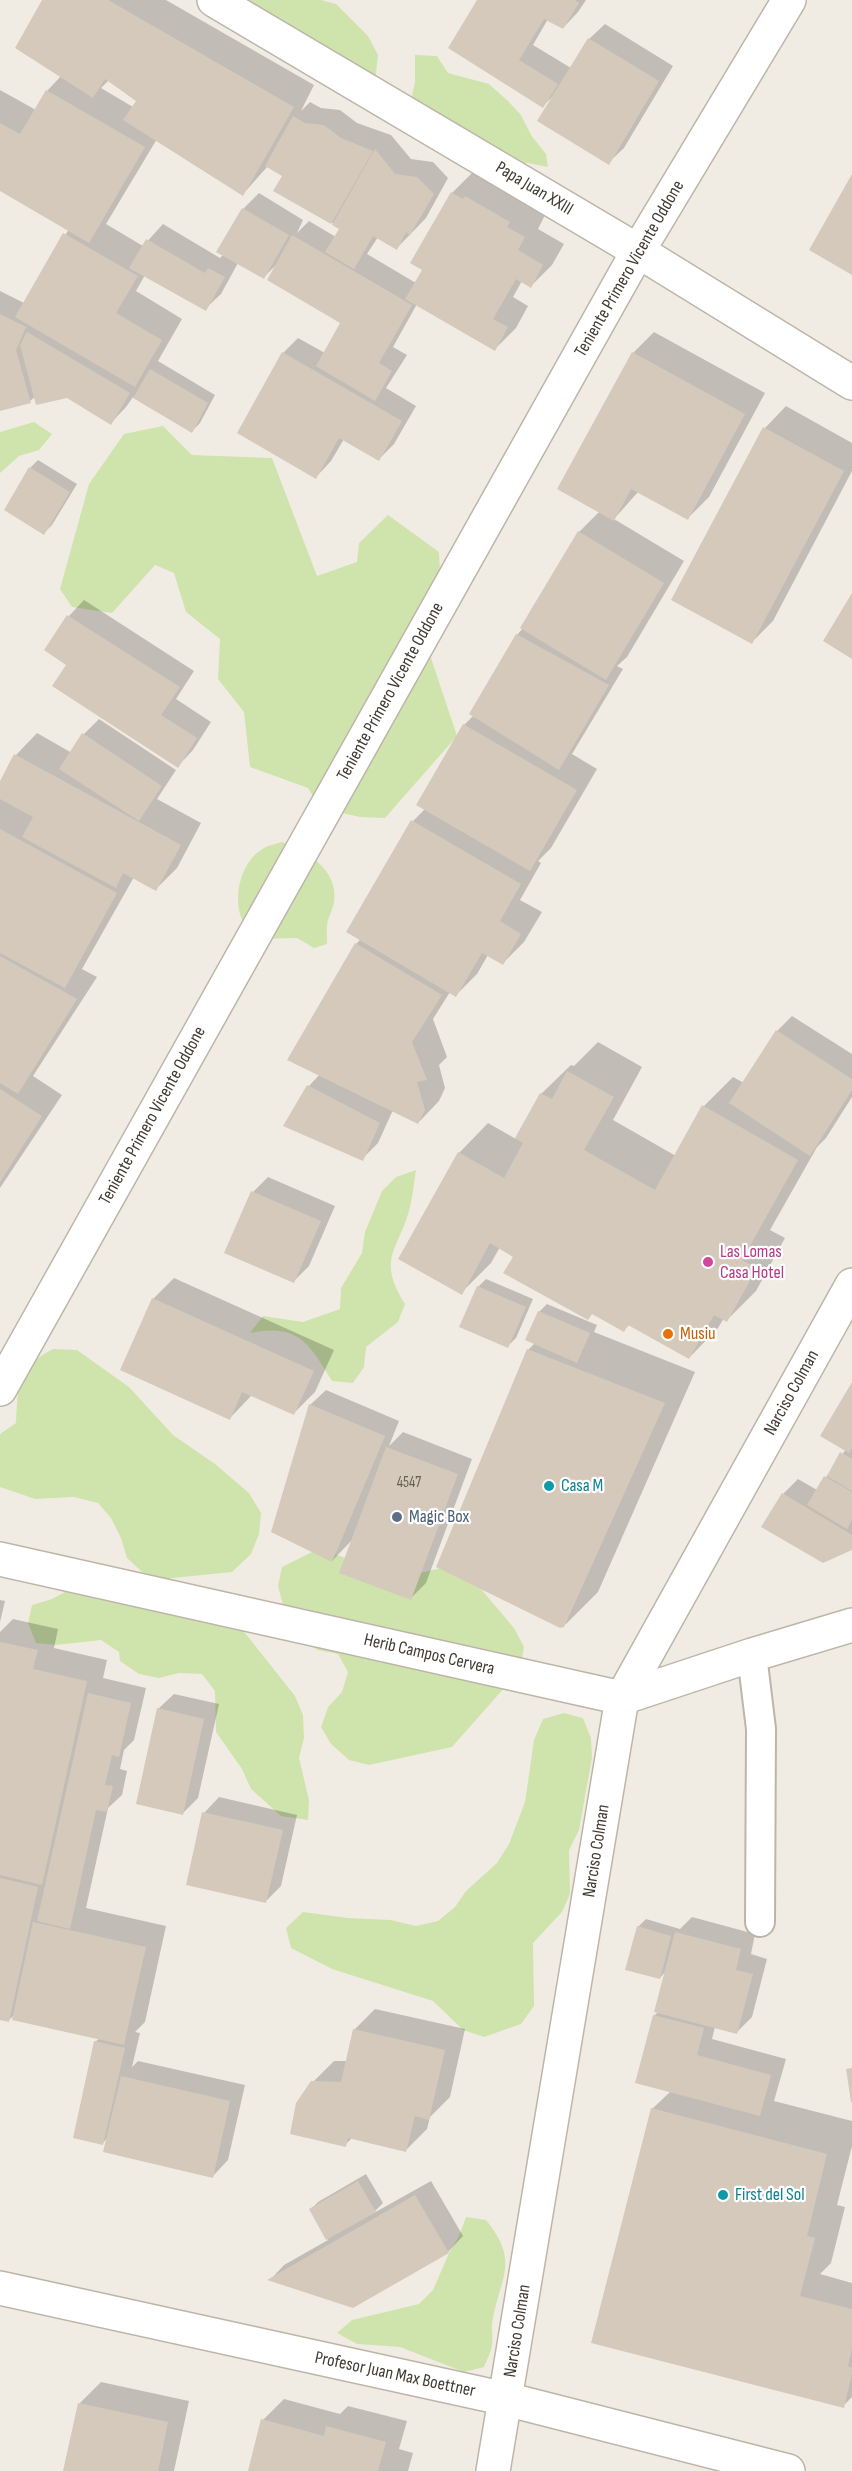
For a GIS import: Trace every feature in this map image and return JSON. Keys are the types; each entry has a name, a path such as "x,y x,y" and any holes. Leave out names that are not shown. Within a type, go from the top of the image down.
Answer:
{"street":[{"name":"Papa Juan XXIII","path":"214,0 638,251 852,382"},
{"name":"Teniente Primero Vicente Oddone","path":"0,1389 638,251 789,0"},
{"name":"Narciso Colman","path":"493,2471 622,1698 852,1285"},
{"name":"Herib Campos Cervera","path":"0,1559 622,1698"},
{"path":"622,1698 852,1625"},
{"name":"Profesor Juan Max Boettner","path":"0,2288 506,2399 788,2471"}],"lane":[{"path":"752,1655 761,1729 760,1922"}],"green space":[{"path":"249,0 321,0 336,4 368,36 378,55 375,83 257,17"},
{"path":"415,55 437,56 448,73 489,84 521,115 531,135 546,154 548,167 528,163 508,165 408,114 415,82"},
{"path":"34,422 52,434 39,450 19,456 0,473 0,432"},
{"path":"163,426 192,455 272,458 317,576 357,562 359,543 388,515 439,552 441,591 423,634 457,736 385,818 360,817 320,808 308,788 250,767 244,712 218,679 220,639 186,612 174,573 155,565 112,613 72,607 60,589 89,484 124,434"},
{"path":"282,842 310,856 326,871 331,880 334,902 327,923 327,944 314,948 297,938 255,939 244,924 238,904 238,893 244,871 256,854 266,847"},
{"path":"416,1170 410,1207 392,1254 391,1264 396,1288 405,1304 398,1322 366,1347 364,1367 353,1383 332,1381 309,1347 301,1339 291,1334 280,1331 250,1333 263,1316 303,1322 340,1309 341,1288 362,1253 365,1232 382,1191 396,1177"},
{"path":"53,1349 77,1350 129,1387 173,1435 215,1464 249,1493 261,1513 259,1534 251,1554 232,1572 163,1579 142,1572 127,1558 121,1538 111,1518 98,1503 74,1497 35,1499 0,1487 0,1434 16,1423 19,1388 26,1371 32,1363"},
{"path":"318,1549 343,1557 381,1576 402,1577 441,1568 481,1589 514,1628 524,1647 520,1670 452,1747 369,1765 349,1760 331,1744 321,1727 328,1707 342,1692 348,1672 338,1654 318,1650 300,1640 288,1624 278,1586 282,1567"},
{"path":"87,1580 234,1619 295,1696 303,1715 304,1738 299,1758 309,1800 308,1820 281,1816 251,1789 242,1769 216,1732 215,1691 202,1674 179,1673 159,1678 139,1674 120,1661 119,1652 101,1640 56,1645 36,1643 28,1623 32,1605 52,1599"},
{"path":"564,1713 583,1718 591,1738 592,1758 579,1830 569,1850 570,1894 562,1912 533,1943 534,2006 521,2024 484,2037 463,2030 433,2001 332,1969 291,1948 286,1928 303,1912 348,1918 391,1920 416,1926 438,1921 455,1907 466,1891 497,1863 509,1844 525,1802 534,1740 543,1719"},
{"path":"466,2217 486,2220 497,2235 505,2260 505,2272 492,2326 491,2348 484,2367 464,2372 400,2347 357,2344 337,2333 352,2320 419,2304 433,2290"}],"building":[{"path":"42,0 108,0 294,107 243,196 123,120 136,101 105,79 93,98 15,48"},
{"path":"477,0 575,0 579,3 563,29 544,19 519,60 558,84 543,108 448,48"},
{"path":"588,38 659,81 609,165 537,121"},
{"path":"46,90 145,147 89,243 0,191 0,123 20,134"},
{"path":"293,116 305,123 324,125 341,138 373,151 331,224 273,191 282,176 265,166"},
{"path":"375,149 395,174 417,177 434,194 410,235 406,232 397,250 373,236 354,269 325,252 339,229 332,225"},
{"path":"852,174 852,275 809,250"},
{"path":"451,192 463,199 465,196 510,222 507,227 525,237 518,250 543,265 531,288 516,279 493,319 508,327 495,351 405,299 422,270 410,263"},
{"path":"242,208 289,235 264,279 216,252"},
{"path":"63,233 138,276 116,313 162,340 135,387 15,317"},
{"path":"292,235 412,305 379,363 392,371 375,401 316,366 340,323 267,280"},
{"path":"146,239 205,273 208,268 225,277 206,311 129,268"},
{"path":"0,314 26,327 16,350 31,403 0,411"},
{"path":"27,332 130,393 111,425 67,398 36,405 20,345"},
{"path":"282,352 402,421 379,461 339,438 316,479 237,433"},
{"path":"632,352 745,414 688,520 631,489 614,521 557,489"},
{"path":"150,369 208,403 192,433 133,398"},
{"path":"763,427 844,471 752,644 671,600"},
{"path":"29,467 70,492 44,535 4,510"},
{"path":"578,531 664,583 606,680 520,628"},
{"path":"852,593 852,659 823,641"},
{"path":"67,615 180,687 161,715 197,738 178,768 52,686 66,665 44,650"},
{"path":"516,634 609,685 559,770 469,714"},
{"path":"463,724 577,790 530,871 416,805"},
{"path":"82,733 162,786 139,821 59,769"},
{"path":"14,754 181,845 156,891 123,873 116,888 22,837 33,817 0,799 0,781"},
{"path":"411,820 521,884 500,921 521,934 503,965 482,953 456,997 346,932"},
{"path":"0,829 117,893 65,988 0,953"},
{"path":"355,943 442,995 412,1042 427,1080 417,1082 425,1110 418,1124 287,1060"},
{"path":"0,956 77,999 18,1094 0,1083"},
{"path":"776,1030 852,1079 852,1090 810,1156 729,1103"},
{"path":"567,1071 614,1097 584,1150 655,1190 702,1105 798,1160 742,1260 757,1268 727,1322 714,1315 689,1359 628,1325 624,1332 592,1314 588,1320 503,1273 513,1257 490,1243 462,1295 398,1259 458,1152 504,1178 523,1143 515,1138 540,1093 552,1099"},
{"path":"307,1085 380,1123 363,1161 283,1126"},
{"path":"0,1089 42,1116 0,1182"},
{"path":"251,1191 321,1221 294,1283 224,1253"},
{"path":"477,1286 526,1307 508,1348 459,1327"},
{"path":"152,1298 314,1371 294,1415 242,1392 230,1420 120,1370"},
{"path":"538,1311 590,1333 577,1363 525,1340"},
{"name":"Casa M","path":"527,1349 665,1403 564,1627 560,1628 436,1567"},
{"path":"852,1382 852,1448 849,1453 820,1436"},
{"path":"309,1404 385,1436 332,1562 271,1532"},
{"path":"386,1447 458,1474 411,1600 339,1573"},
{"path":"840,1452 852,1459 852,1491 827,1476"},
{"path":"824,1476 852,1492 852,1520 847,1529 807,1505"},
{"path":"782,1493 852,1535 852,1550 823,1563 761,1527"},
{"path":"0,1642 38,1650 33,1669 87,1681 42,1885 0,1875"},
{"path":"88,1693 131,1703 119,1757 112,1755 105,1785 113,1786 107,1812 96,1810 70,1929 37,1921"},
{"path":"157,1708 204,1719 183,1815 136,1804"},
{"path":"202,1812 283,1830 266,1903 186,1885"},
{"path":"0,1878 38,1887 9,2022 0,2020"},
{"path":"33,1922 146,1947 124,2045 12,2020"},
{"path":"637,1926 671,1936 660,1979 625,1970"},
{"path":"675,1932 741,1949 736,1970 753,1974 737,2034 654,2012"},
{"path":"653,2015 704,2028 697,2055 771,2075 760,2116 635,2083"},
{"path":"353,2029 445,2050 429,2120 415,2116 406,2152 348,2138 346,2147 290,2134 296,2103 311,2081 341,2082"},
{"path":"94,2041 125,2048 103,2145 73,2138"},
{"path":"852,2068 852,2102 851,2102 846,2069"},
{"path":"121,2076 230,2101 213,2178 103,2152"},
{"path":"651,2108 827,2154 807,2236 815,2238 800,2296 852,2309 852,2349 848,2366 852,2368 852,2373 844,2408 591,2343"},
{"path":"358,2181 376,2212 326,2240 309,2209"},
{"path":"415,2195 449,2253 353,2308 267,2280"},
{"path":"78,2403 168,2422 158,2471 63,2471"},
{"path":"261,2419 324,2436 326,2426 386,2442 378,2471 248,2471"}],"place":[{"name":"Las Lomas Casa Hotel","path":"708,1262"},
{"name":"Musiu","path":"668,1334"},
{"name":"Casa M","path":"549,1486"},
{"name":"Magic Box","path":"397,1517"},
{"name":"First del Sol","path":"723,2195"}]}
